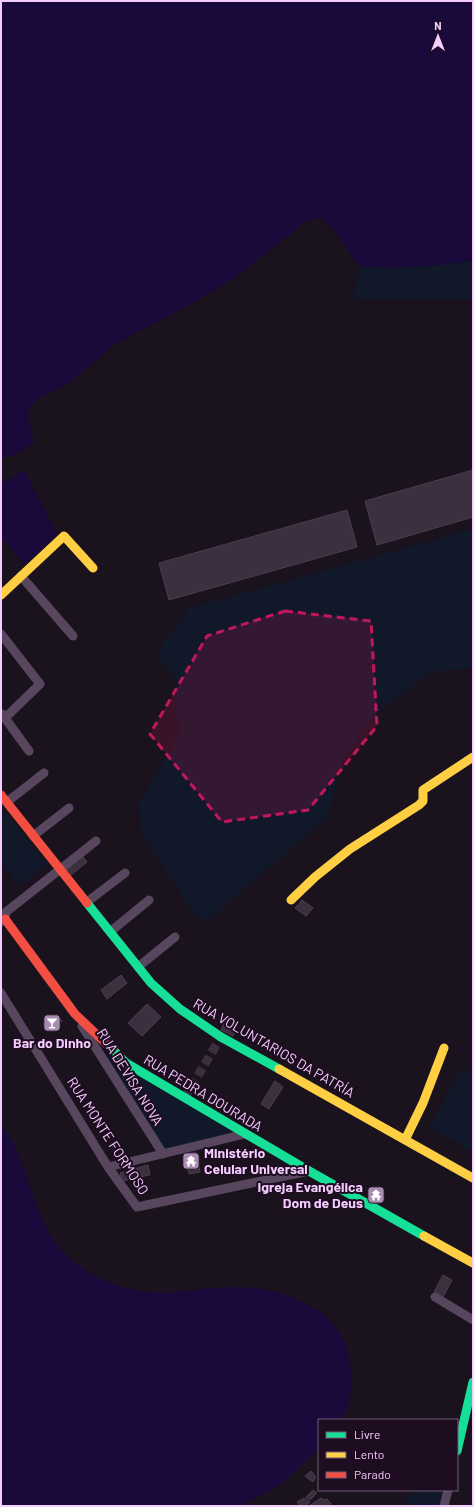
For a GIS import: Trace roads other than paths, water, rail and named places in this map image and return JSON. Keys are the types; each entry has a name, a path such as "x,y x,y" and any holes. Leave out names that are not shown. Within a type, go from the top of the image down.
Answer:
{"street":[{"path":"1,595 64,536 93,568"},
{"path":"21,576 73,636"},
{"path":"1,634 40,684 3,716 29,751"},
{"path":"291,900 315,877 350,849 419,805 423,801 423,790 473,757"},
{"path":"4,799 44,773"},
{"name":"RUA VOLUNTARIOS DA PATRÍA","path":"4,799 138,967 166,997 215,1033 473,1178"},
{"path":"33,836 69,808"},
{"path":"3,920 6,912 96,840"},
{"path":"87,902 125,873"},
{"path":"110,932 149,900"},
{"name":"RUA PEDRA DOURADA","path":"3,920 75,1014 126,1063 309,1171 473,1263"},
{"path":"138,967 175,937"},
{"name":"RUA MONTE FORMOSO","path":"1,993 108,1167 139,1207 309,1171"},
{"name":"RUA DEVISA NOVA","path":"75,1014 163,1154"},
{"path":"405,1140 423,1103 444,1048"},
{"path":"108,1167 245,1134"},
{"path":"435,1297 473,1320"},
{"path":"458,1447 472,1384"},
{"path":"444,1506 448,1491"}],"tunnel":[{"path":"184,1099 221,1037"}],"place":[{"name":"Bar do Dinho","path":"52,1023"},
{"name":"Ministério Celular Universal","path":"191,1161"},
{"name":"Igreja Evangélica Dom de Deus","path":"376,1195"}]}
